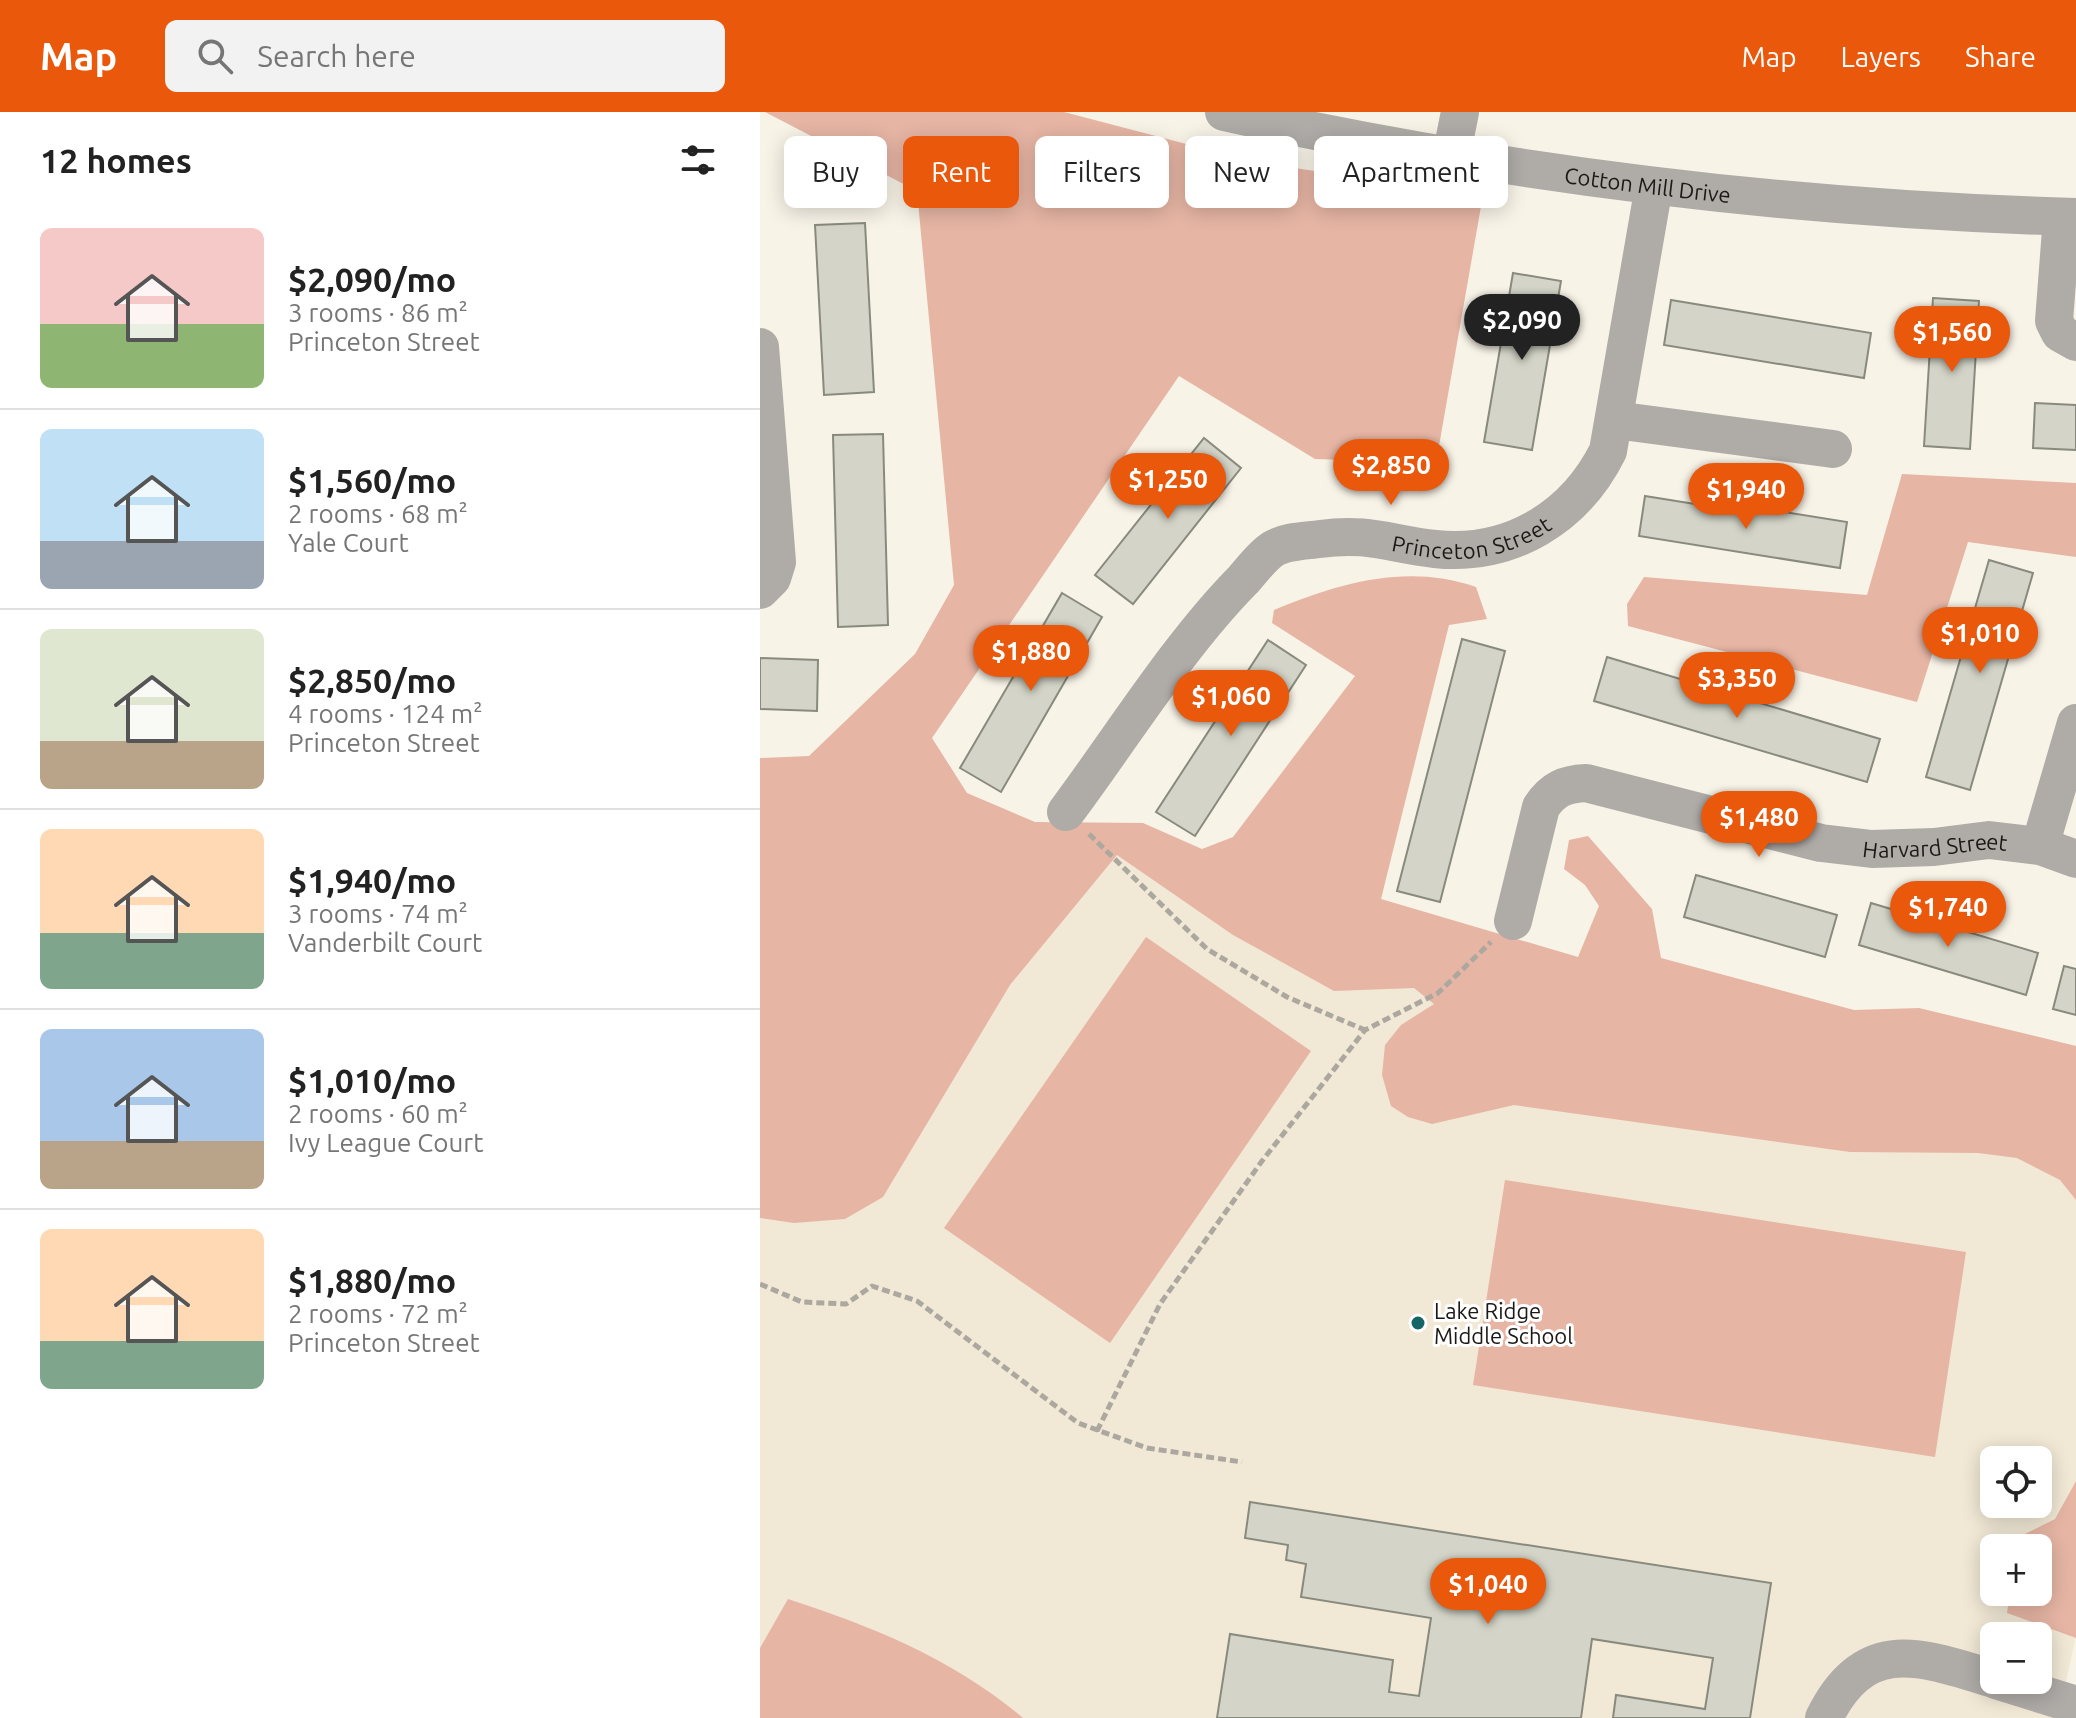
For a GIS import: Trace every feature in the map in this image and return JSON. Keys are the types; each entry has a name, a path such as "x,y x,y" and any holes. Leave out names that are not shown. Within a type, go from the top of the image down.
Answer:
{"street":[{"name":"Cotton Mill Drive","path":"1224,112 1345,136"},
{"path":"1455,136 1460,112"},
{"name":"Cotton Mill Drive","path":"1508,165 1654,186 1821,202 2069,217"},
{"name":"Princeton Street","path":"1066,812 1221,602 1273,549 1344,536 1384,537 1446,550 1513,539 1547,523 1571,505 1594,477 1608,451 1654,186"},
{"path":"2069,217 2054,321 2060,333 2076,342"},
{"path":"760,347 777,562 772,578 760,590"},
{"path":"1615,420 1833,449"},
{"path":"2040,846 2076,723"},
{"name":"Harvard Street","path":"1513,921 1541,807 1550,794 1567,784 1586,783 1821,843 1872,849 1934,847 1989,840 2040,846 2076,859"},
{"path":"1824,1718 1833,1699 1851,1679 1888,1657 1928,1660 1980,1675"},
{"path":"2041,1694 2076,1705"}],"path":[{"path":"1066,812 1207,949 1287,997 1365,1030"},
{"path":"1097,1431 1160,1304 1262,1161 1365,1030 1438,993 1513,921"},
{"path":"760,1284 802,1302 846,1304 872,1286 917,1301 1078,1423 1147,1448 1242,1462"}],"shaded area":[{"path":"765,112 1064,112 1156,136 1035,136 1035,208 1169,208 1169,139 1185,144 1185,208 1298,208 1298,169 1314,171 1314,208 1481,208 1436,463 1315,459 1179,376 932,738 967,793 1035,822 1143,823 1202,849 1233,837 1355,676 1272,623 1274,610 1323,592 1374,579 1424,577 1476,587 1487,619 1449,625 1381,899 1578,957 1599,906 1585,885 1564,869 1569,840 1588,836 1652,909 1661,958 1854,1010 1919,1008 2076,1046 2076,1200 2060,1180 2017,1158 1978,1153 1850,1152 1514,1105 1432,1124 1408,1117 1391,1106 1382,1075 1385,1045 1401,1025 1434,1004 1414,988 1334,991 1233,935 1117,855 1010,985 883,1197 845,1219 794,1223 760,1218 760,758 809,756 915,654 954,585 919,208 1019,208 1019,136 903,136 903,184 887,175 887,136 811,136"},
{"path":"1902,474 2076,483 2076,557 1968,542 1917,702 1628,626 1627,604 1644,577 1867,595"},
{"name":"Lake Ridge Middle School","path":"1117,855 2076,1148 2076,1636 2058,1718 760,1718 760,1186 893,1178 1010,985"},
{"path":"1146,937 1311,1051 1110,1343 944,1228"},
{"path":"1505,1180 1966,1252 1935,1457 1473,1385"},
{"path":"2076,1481 2076,1638 2052,1629 2052,1622 2032,1622 2007,1613 2008,1606 2052,1606 2052,1534 2025,1534 2055,1519"},
{"path":"788,1599 912,1647 969,1678 1023,1718 760,1718 760,1648"}],"building":[{"path":"865,223 874,392 824,395 815,225"},
{"path":"1513,273 1561,281 1532,450 1484,442"},
{"path":"1933,298 1979,301 1970,449 1924,446"},
{"path":"1671,300 1871,333 1864,378 1664,345"},
{"path":"2035,403 2076,405 2076,450 2033,448"},
{"path":"883,434 888,625 838,627 833,435"},
{"path":"1204,438 1241,468 1133,604 1095,575"},
{"path":"1645,496 1726,509 1727,503 1847,522 1840,568 1639,536"},
{"path":"1989,560 2033,573 1970,790 1926,777"},
{"path":"1062,593 1102,617 1001,792 960,768"},
{"path":"1462,639 1505,651 1440,902 1397,891"},
{"path":"1268,640 1306,665 1195,836 1156,812"},
{"path":"1607,657 1880,739 1867,782 1594,701"},
{"path":"760,658 818,660 817,711 760,709"},
{"path":"1696,875 1837,915 1825,957 1684,917"},
{"path":"1871,903 2038,953 2026,995 1859,945"},
{"path":"2064,966 2076,969 2076,1015 2053,1009"},
{"path":"1250,1502 1771,1583 1750,1718 1613,1718 1616,1695 1705,1709 1713,1658 1592,1639 1581,1718 1217,1718 1230,1634 1393,1660 1389,1692 1419,1696 1431,1618 1301,1597 1306,1564 1286,1560 1288,1545 1245,1538"}],"place":[{"name":"Lake Ridge Middle School","path":"1418,1323"}]}
